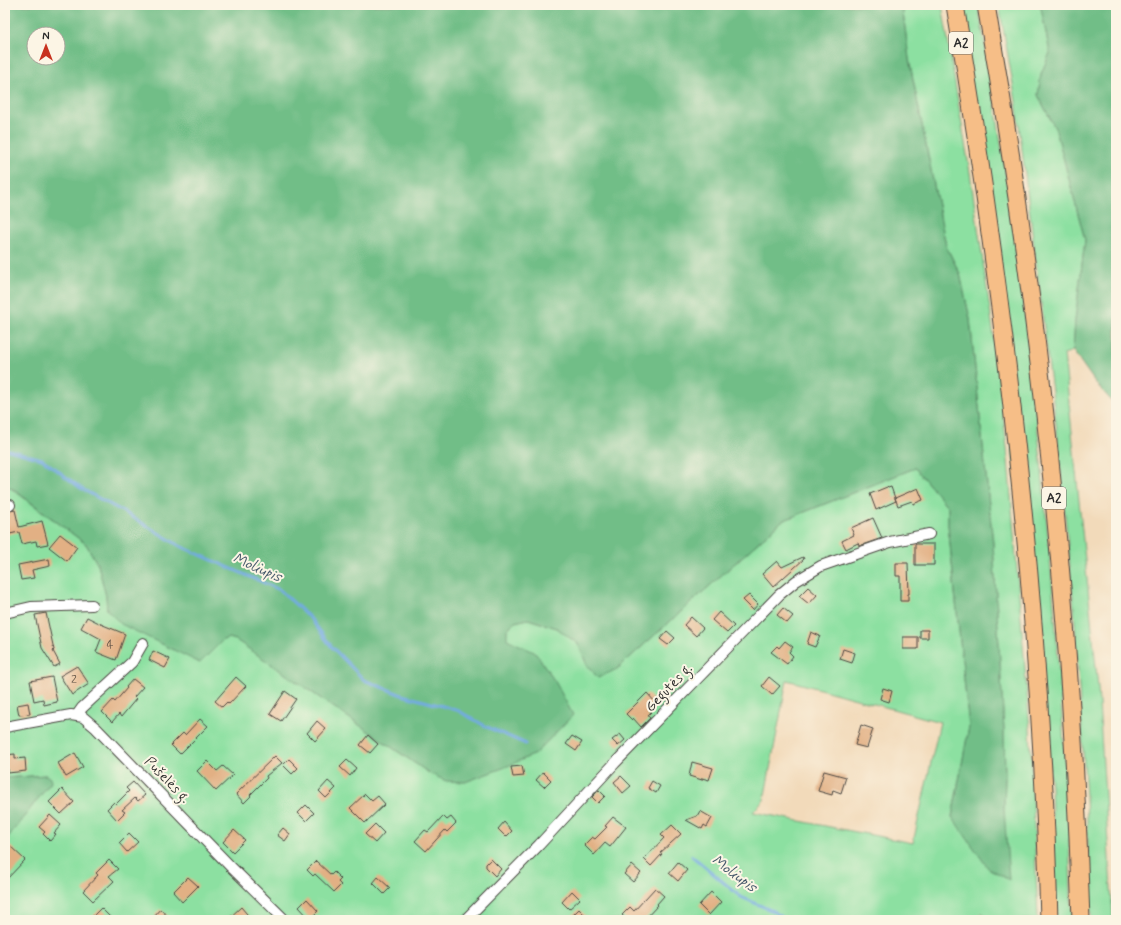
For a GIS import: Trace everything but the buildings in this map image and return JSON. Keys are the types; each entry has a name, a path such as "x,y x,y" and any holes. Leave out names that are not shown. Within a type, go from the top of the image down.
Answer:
{"highway":[{"name":"A2","path":"955,5 978,144 1012,399 1037,671 1050,920"},
{"name":"A2","path":"986,5 1019,208 1051,465 1074,769 1080,920"}],"street":[{"name":"Gegutės g.","path":"465,920 539,845 626,752 774,601 796,581 821,566 890,542 929,534"},
{"path":"5,613 31,607 92,604"},
{"path":"5,727 61,716 78,715 82,708 132,662 143,643"},
{"name":"Pušelės g.","path":"78,715 83,717 96,728 231,867 285,920"}],"green space":[{"path":"5,5 902,5 909,59 946,246 960,274 970,319 993,544 1004,730 1004,808 1009,880 988,868 952,817 969,727 948,525 948,507 915,468 782,521 617,669 598,678 587,665 578,644 557,628 528,619 515,622 507,629 507,639 536,653 556,683 573,715 535,754 465,782 446,781 429,773 236,640 229,638 223,640 200,663 121,624 107,610 106,596 98,565 86,544 13,489 5,486"},
{"path":"902,5 942,5 970,173 993,330 1007,448 1030,730 1038,920 993,920 982,913 975,920 5,920 5,841 51,782 46,775 5,778 5,486 12,489 86,544 98,565 106,596 107,610 200,663 223,640 229,638 236,640 429,773 465,782 535,754 519,645 506,639 507,629 515,622 528,619 557,628 578,644 587,665 617,669 782,521 915,468 948,507 948,525 969,727 952,817 1004,808 1004,730 993,544 970,319 960,274 946,246 909,59","holes":["787,680 940,722 913,843 753,812 764,800"]},
{"path":"961,5 978,5 1004,161 1025,317 1037,422 1054,608 1067,795 1072,920 1056,920 1051,786"},
{"path":"999,5 1037,5 1041,8 1050,53 1041,74 1038,95 1056,130 1085,240 1075,321 1073,351 1064,354 1098,687 1113,920 1091,920 1086,797 1074,609 1057,432 1016,101"},
{"path":"1037,5 1116,5 1116,406 1095,382 1073,351 1075,321 1085,240 1056,130 1038,95 1041,74 1050,53 1041,8"},
{"path":"46,775 50,778 51,782 5,841 5,778"}],"waterway":[{"name":"Moliupis","path":"5,449 42,459 82,489 180,546 280,590 310,618 331,646 364,680 402,695 457,710 487,727 526,744"},
{"name":"Moliupis","path":"692,856 741,897 775,912 784,920"}]}
